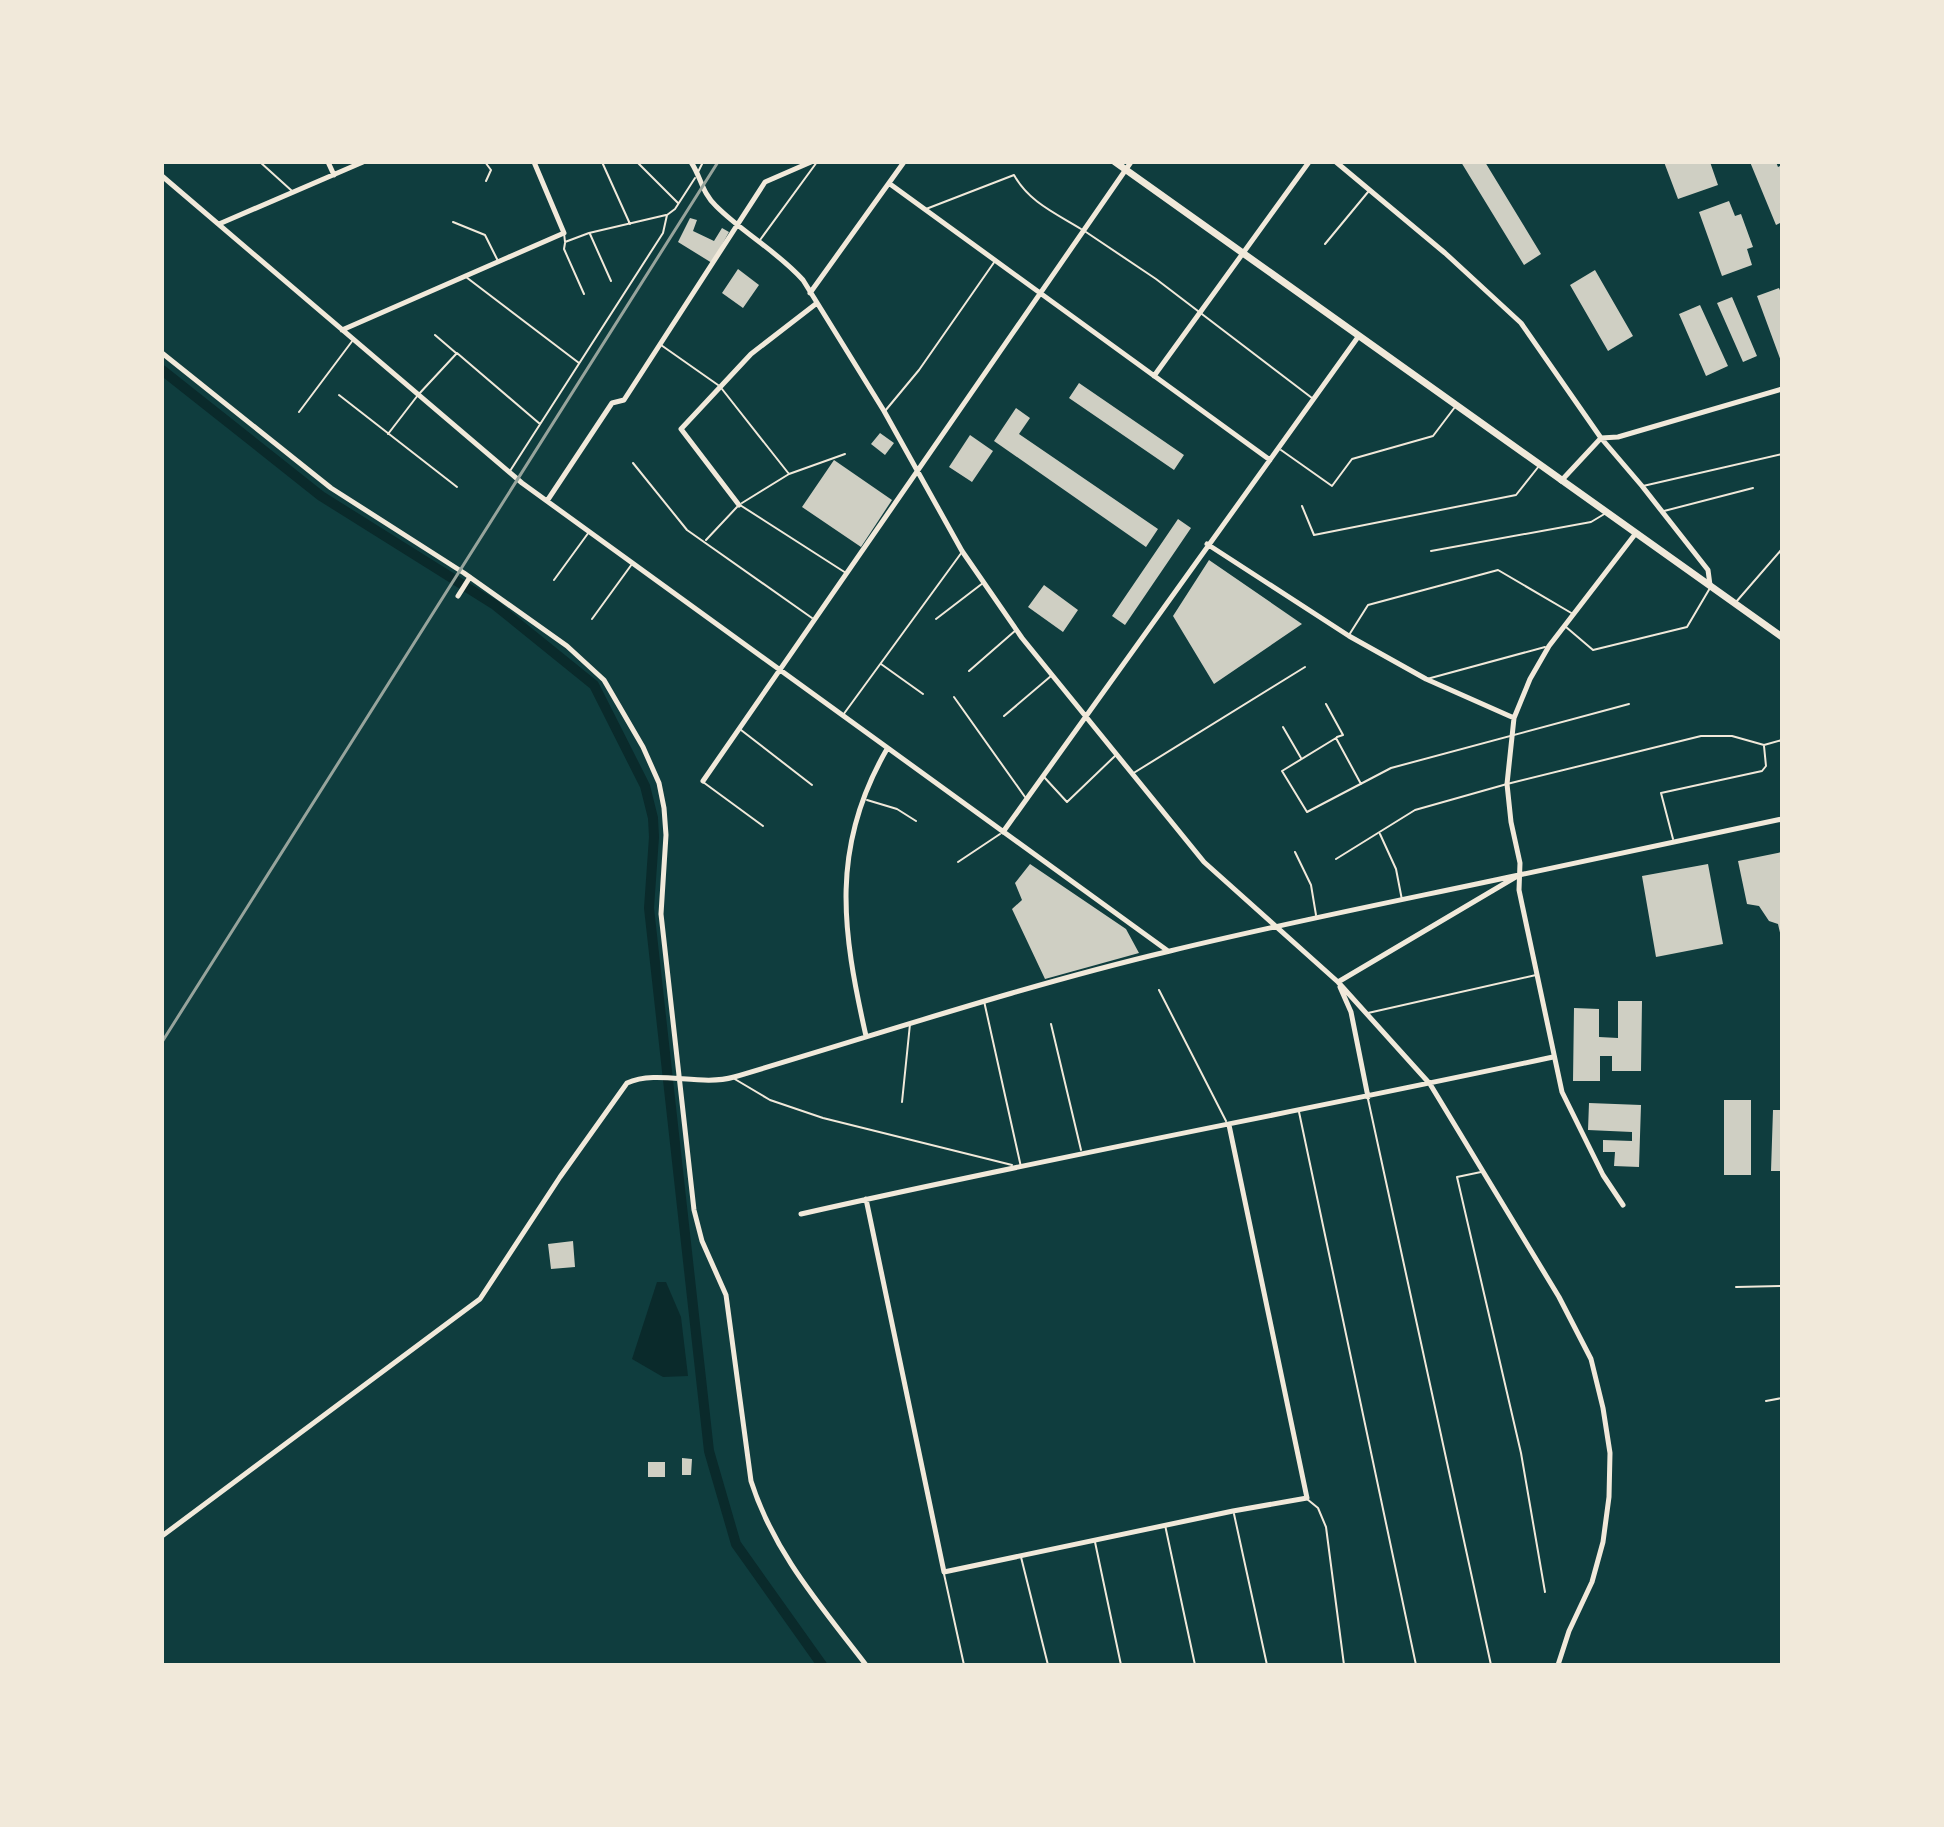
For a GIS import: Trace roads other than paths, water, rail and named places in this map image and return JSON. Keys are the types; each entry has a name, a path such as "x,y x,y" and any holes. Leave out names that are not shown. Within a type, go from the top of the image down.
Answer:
{"main road":[{"path":"1115,162 1782,636"}],"street":[{"path":"328,162 334,175"},
{"path":"219,224 363,162"},
{"path":"342,330 564,233 534,162"},
{"path":"691,162 704,192 716,206 788,263 810,293 884,411 962,551 1017,630 1085,717 1204,862 1338,982 1430,1084 1559,1297 1591,1359 1610,1453 1609,1497 1603,1542 1592,1582 1569,1631 1558,1665"},
{"path":"547,501 612,403 624,400 765,182 814,162"},
{"path":"810,293 904,162"},
{"path":"703,781 1131,162"},
{"path":"1154,376 1309,162"},
{"path":"1336,162 1511,313 1601,438 1708,570 1710,587"},
{"path":"162,176 509,472 1168,951"},
{"path":"890,184 1270,460"},
{"path":"739,505 681,429 751,354 817,303"},
{"path":"1003,832 1358,337"},
{"path":"162,353 331,488 470,577 567,646 604,680 643,747 659,783 666,835 661,914 694,1210 702,1241 726,1295 746,1457 760,1510 785,1558 866,1665"},
{"path":"1561,481 1601,438 1618,437 1782,389"},
{"path":"1623,1205 1603,1175 1562,1092 1519,890 1520,863 1507,784 1514,718 1530,679 1549,646 1636,533"},
{"path":"1207,544 1349,636 1426,679 1514,718"},
{"path":"458,596 470,577"},
{"path":"866,1036 845,922 846,871 862,799 887,749"},
{"path":"162,1536 480,1299 621,1090 637,1078 678,1080 732,1077 984,1001 1168,951 1782,819"},
{"path":"1338,982 1519,875"},
{"path":"1338,982 1351,1012 1368,1097"},
{"path":"801,1214 1553,1057"},
{"path":"866,1199 944,1572 1307,1498 1229,1125"}],"lane":[{"path":"260,162 293,191"},
{"path":"485,162 491,170 486,181"},
{"path":"602,162 630,225"},
{"path":"637,162 678,204"},
{"path":"565,242 589,233 667,215 678,204 703,162"},
{"path":"759,241 814,162"},
{"path":"925,210 1014,175 1022,189 1035,201 1156,279 1312,398"},
{"path":"1325,244 1369,191"},
{"path":"509,472 663,233 667,215"},
{"path":"453,222 485,235 499,262"},
{"path":"564,233 564,249 584,294"},
{"path":"589,233 611,281"},
{"path":"884,411 919,370 995,260"},
{"path":"465,277 580,363"},
{"path":"435,335 541,425"},
{"path":"299,412 354,339"},
{"path":"660,344 721,387 789,474"},
{"path":"388,434 418,395 457,353"},
{"path":"339,395 457,487"},
{"path":"1278,448 1332,486 1352,459 1433,436 1456,406"},
{"path":"705,541 739,505 789,474 845,454"},
{"path":"1642,486 1782,454"},
{"path":"633,463 687,530 815,620"},
{"path":"1302,506 1314,535 1516,495 1539,465"},
{"path":"1663,512 1753,488"},
{"path":"739,505 847,574"},
{"path":"1431,551 1591,522 1607,512"},
{"path":"554,580 589,531"},
{"path":"1735,603 1782,549"},
{"path":"842,716 962,551"},
{"path":"592,619 633,563"},
{"path":"1349,636 1368,605 1498,570 1574,615"},
{"path":"936,619 984,582"},
{"path":"1565,626 1593,650 1687,627 1710,587"},
{"path":"969,671 1017,630"},
{"path":"1426,679 1549,646"},
{"path":"880,663 923,694"},
{"path":"1131,774 1305,667"},
{"path":"1004,716 1052,675"},
{"path":"954,697 1027,799"},
{"path":"1326,704 1343,735 1282,771 1307,812 1391,768 1629,704"},
{"path":"1283,727 1302,759"},
{"path":"740,729 812,785"},
{"path":"1336,859 1415,810 1507,784 1701,736 1732,736 1764,745 1782,740"},
{"path":"1336,738 1361,784"},
{"path":"1673,842 1661,793 1762,771 1766,766 1764,745"},
{"path":"1043,776 1067,802 1116,755"},
{"path":"703,781 763,826"},
{"path":"862,799 897,809 916,821"},
{"path":"958,862 1003,832"},
{"path":"1380,833 1396,869 1402,900"},
{"path":"1295,852 1311,885 1317,918"},
{"path":"1367,1014 1536,975"},
{"path":"1159,990 1229,1125"},
{"path":"732,1077 770,1100 823,1118 1021,1168 984,1001"},
{"path":"902,1102 910,1024"},
{"path":"1051,1024 1082,1155"},
{"path":"1368,1097 1491,1665"},
{"path":"1298,1111 1416,1665"},
{"path":"1482,1172 1457,1177 1521,1453 1545,1592"},
{"path":"1736,1287 1782,1286"},
{"path":"1766,1401 1782,1398"},
{"path":"1307,1498 1318,1508 1326,1527 1344,1665"},
{"path":"1233,1511 1267,1665"},
{"path":"1165,1525 1195,1665"},
{"path":"1094,1541 1121,1665"},
{"path":"1020,1555 1048,1665"},
{"path":"944,1572 964,1665"}],"water":[{"path":"657,1282 666,1282 681,1317 688,1376 663,1377 632,1359"}],"waterway":[{"path":"162,370 321,496 495,605 594,685 645,786 653,818 649,908 709,1451 736,1544 822,1665"}],"railway":[{"path":"162,1042 718,162"}]}
